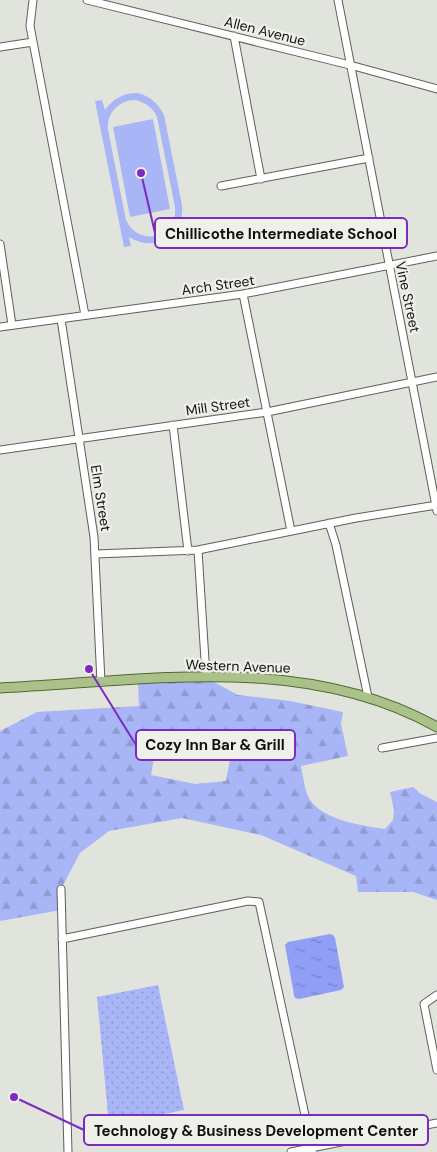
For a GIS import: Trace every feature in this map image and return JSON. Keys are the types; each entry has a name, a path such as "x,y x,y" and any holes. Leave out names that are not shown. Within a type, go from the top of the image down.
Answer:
{"main road":[{"name":"Western Avenue","path":"0,688 206,676 301,682 338,688 368,697 398,707 437,727"}],"street":[{"path":"33,0 30,26 85,315"},
{"name":"Allen Avenue","path":"87,0 350,65 437,89"},
{"name":"Vine Street","path":"338,0 437,507"},
{"path":"234,36 261,179"},
{"path":"0,48 33,42"},
{"path":"221,186 369,158"},
{"path":"0,246 12,325"},
{"name":"Arch Street","path":"0,327 243,294 437,256"},
{"path":"243,294 291,531"},
{"name":"Elm Street","path":"61,319 96,554 101,682"},
{"name":"Mill Street","path":"0,450 267,412 437,378"},
{"path":"173,425 188,551"},
{"path":"96,554 198,550 329,523 437,507"},
{"path":"329,523 336,545 368,697"},
{"path":"198,550 206,676"},
{"path":"382,748 437,738"},
{"path":"61,889 68,1152"},
{"path":"62,939 248,901 259,902 312,1150"},
{"path":"437,995 424,1004 437,1070"},
{"path":"291,1152 312,1150 437,1123"}],"green space":[{"path":"137,93 150,98 164,115 182,205 182,216 179,226 166,239 149,243 139,242 129,237 131,246 124,247 95,101 102,100 105,110 119,97","holes":["136,100 151,108 157,117 175,207 174,218 170,226 156,236 140,234 132,229 126,220 108,130 111,113 124,102"]},
{"path":"153,119 170,209 130,217 113,127"},
{"path":"208,679 238,695 290,701 343,712 341,724 348,756 301,766 308,797 324,813 355,824 385,829 393,820 394,809 390,792 413,787 421,794 437,802 437,900 413,892 358,892 356,876 261,835 182,818 109,831 80,853 61,889 61,910 0,921 0,731 37,712 139,706 138,683","holes":["156,746 230,759 226,781 195,784 151,775"]},
{"path":"158,985 184,1110 109,1125 97,997"}],"water":[{"path":"330,934 335,938 344,987 341,990 299,999 295,998 285,945 288,942"}],"place":[{"name":"Chillicothe Intermediate School","path":"141,173"},
{"name":"Cozy Inn Bar & Grill","path":"89,669"},
{"name":"Technology & Business Development Center","path":"14,1097"}]}
